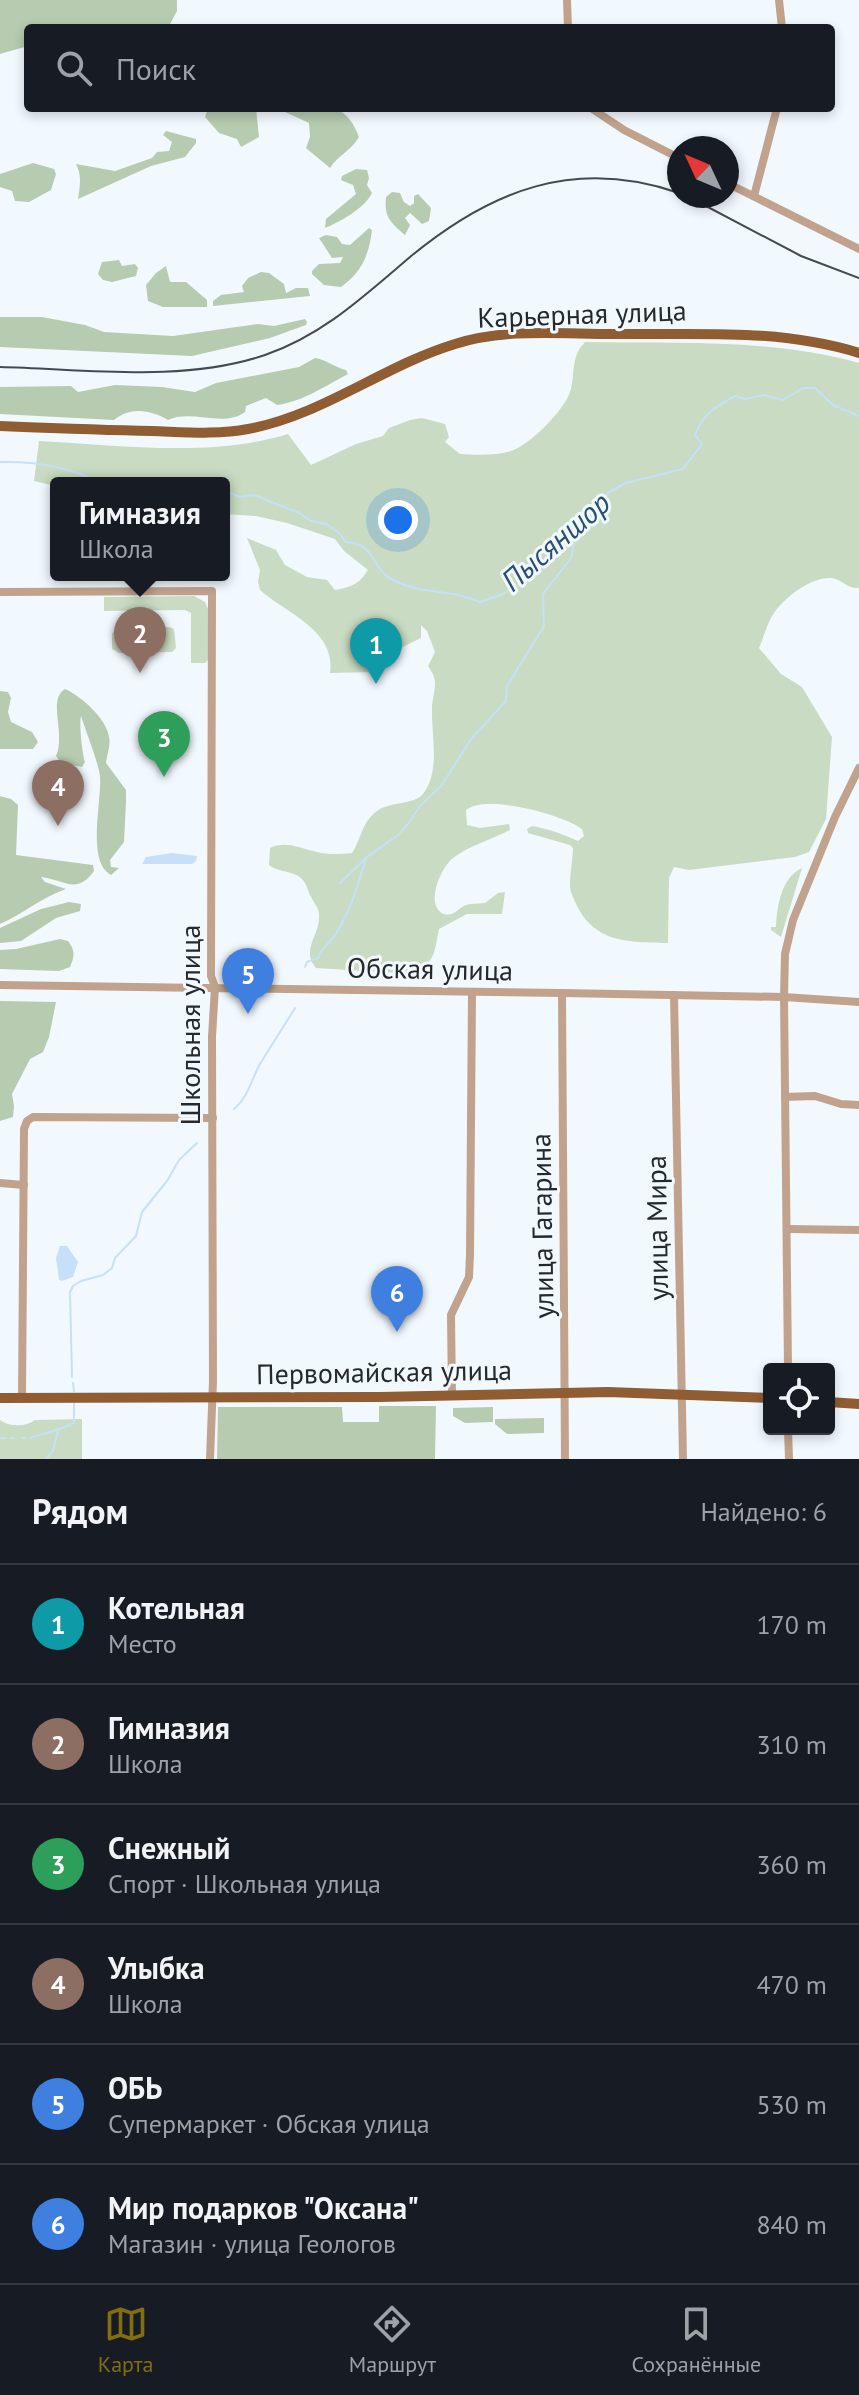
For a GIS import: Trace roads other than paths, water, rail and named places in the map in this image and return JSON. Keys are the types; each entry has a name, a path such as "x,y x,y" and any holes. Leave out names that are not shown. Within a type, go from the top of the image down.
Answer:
{"main road":[{"name":"Карьерная улица","path":"0,426 227,432 262,426 297,416 429,353 492,336 758,335 807,340 859,353"},
{"name":"Первомайская улица","path":"0,1398 565,1393 763,1398"},
{"path":"835,1402 859,1404"}],"street":[{"path":"567,0 568,24"},
{"path":"779,0 782,24"},
{"path":"597,112 667,152"},
{"path":"754,196 776,112"},
{"path":"739,189 859,249"},
{"name":"Школьная улица","path":"0,592 212,591 211,976 215,987 210,1459"},
{"path":"788,1363 785,954 793,920 839,806 859,768"},
{"name":"Обская улица","path":"0,985 784,997 859,1002"},
{"path":"452,1396 451,1315 469,1277 472,992"},
{"name":"улица Гагарина","path":"562,993 565,1459"},
{"name":"улица Мира","path":"674,995 683,1459"},
{"path":"785,1097 815,1096 841,1104 859,1105"},
{"path":"22,1397 24,1129 27,1121 33,1117 213,1118"},
{"path":"0,1183 24,1185"},
{"path":"787,1229 859,1230"},
{"path":"788,1435 789,1459"}],"water":[{"path":"172,853 197,856 196,861 192,864 142,864 146,857"},
{"path":"60,1246 67,1246 78,1262 73,1277 62,1281 59,1280 56,1258"}],"waterway":[{"name":"Пысяншор","path":"230,493 240,497 254,495 311,521 326,524 346,542 364,547 380,570 404,585 480,602 503,594 519,583 537,554 552,546 571,522 587,517 609,492 626,483 683,469 702,444 695,435 706,416 735,396 745,399 764,395 783,400 803,388 815,388 833,405 859,416"},
{"name":"Пысяншор","path":"0,462 52,466 87,477"},
{"path":"340,883 367,857 398,835 420,806 442,785 471,739 506,701 507,686 544,626 543,594 571,558 579,520"},
{"path":"305,967 307,962 318,958 335,936 354,896 366,858"},
{"path":"234,1109 295,1008"},
{"path":"72,1377 70,1292 73,1286 103,1275 112,1268 115,1258 136,1236 142,1212 179,1160 197,1143"},
{"path":"73,1383 74,1391"},
{"path":"30,1438 74,1423 74,1403"},
{"path":"46,1459 53,1451 58,1431"},
{"path":"0,1438 6,1438"}],"railway":[{"path":"0,367 168,372 233,364 265,355 306,337 359,300 441,234 503,198 536,186 604,178 667,190"},
{"path":"710,208 801,256 859,278"}],"place":[{"name":"Гимназия","path":"140,673"},
{"name":"Котельная","path":"376,684"},
{"name":"Снежный","path":"164,777"},
{"name":"Улыбка","path":"58,826"},
{"name":"ОБЬ","path":"248,1014"},
{"name":"Мир подарков \"Оксана\"","path":"397,1332"}]}
